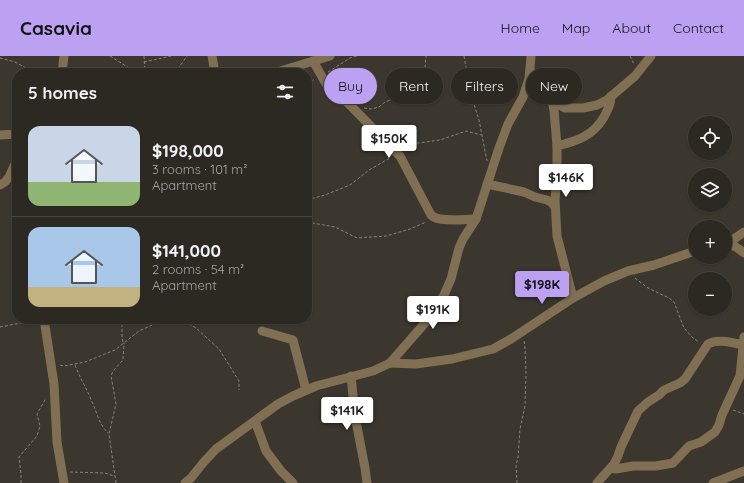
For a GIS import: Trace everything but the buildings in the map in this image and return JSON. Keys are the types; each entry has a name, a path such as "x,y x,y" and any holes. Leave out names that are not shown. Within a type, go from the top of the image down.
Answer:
{"street":[{"path":"63,68 64,56"},
{"path":"212,56 214,68"},
{"path":"289,68 330,56"},
{"path":"530,68 531,56"},
{"path":"556,104 565,108 583,108 597,105 612,96 638,72 651,56"},
{"path":"312,60 329,89 340,96 356,111 404,161 433,218 476,219"},
{"path":"390,364 425,323 444,295 451,279 461,243 476,219 508,124 523,97 526,88"},
{"path":"557,146 581,139 598,127 610,105 612,96"},
{"path":"552,104 557,146 555,207 557,236 573,298"},
{"path":"0,136 12,135"},
{"path":"0,185 5,182 12,170"},
{"path":"487,184 524,192 547,200 555,207"},
{"path":"732,240 744,232"},
{"path":"732,246 744,253"},
{"path":"185,483 216,449 232,436 278,404 306,390 373,371 390,364 416,364 452,359 493,350 573,298 604,281 628,271 654,265 688,253"},
{"path":"43,324 51,364 55,395 57,442 64,483"},
{"path":"262,331 293,340 306,390"},
{"path":"596,483 611,468 618,456 621,446 638,411 664,390 680,383 685,379 708,344 713,342 744,342 740,376 715,432 701,442 689,446 673,463 656,466 633,466 616,469 611,468"},
{"path":"351,376 355,416 367,483"},
{"path":"255,421 266,451 292,483"},
{"path":"713,483 744,471"}],"path":[{"path":"110,56 129,68"},
{"path":"144,56 145,68"},
{"path":"144,62 171,56"},
{"path":"178,68 187,56"},
{"path":"312,81 350,58 356,56"},
{"path":"356,111 364,108 371,109 379,107 386,102 406,94 409,90 412,78 422,73 425,68 426,56"},
{"path":"464,56 471,95 482,135 487,162"},
{"path":"630,56 638,72"},
{"path":"0,58 15,62 26,68"},
{"path":"395,141 410,144 440,140 466,131 482,135"},
{"path":"312,199 350,185 369,170 398,154"},
{"path":"312,223 335,227 357,238 386,236 405,231 422,223 437,219"},
{"path":"628,271 643,285 674,302 684,328 705,348"},
{"path":"0,327 16,324"},
{"path":"116,483 109,434 116,404 112,374 123,360 124,343 122,336 122,324"},
{"path":"51,364 62,366 85,362 115,350 139,331 154,324"},
{"path":"189,324 196,328 219,349 240,381 239,390"},
{"path":"517,483 516,465 525,406 526,380 526,348 520,332"},
{"path":"75,364 81,381 93,403 102,426 109,434"},
{"path":"21,483 22,474 19,457 37,436 40,426 38,414 47,397"},
{"path":"726,407 744,414"},
{"path":"61,467 70,472 105,473 115,476"}]}
